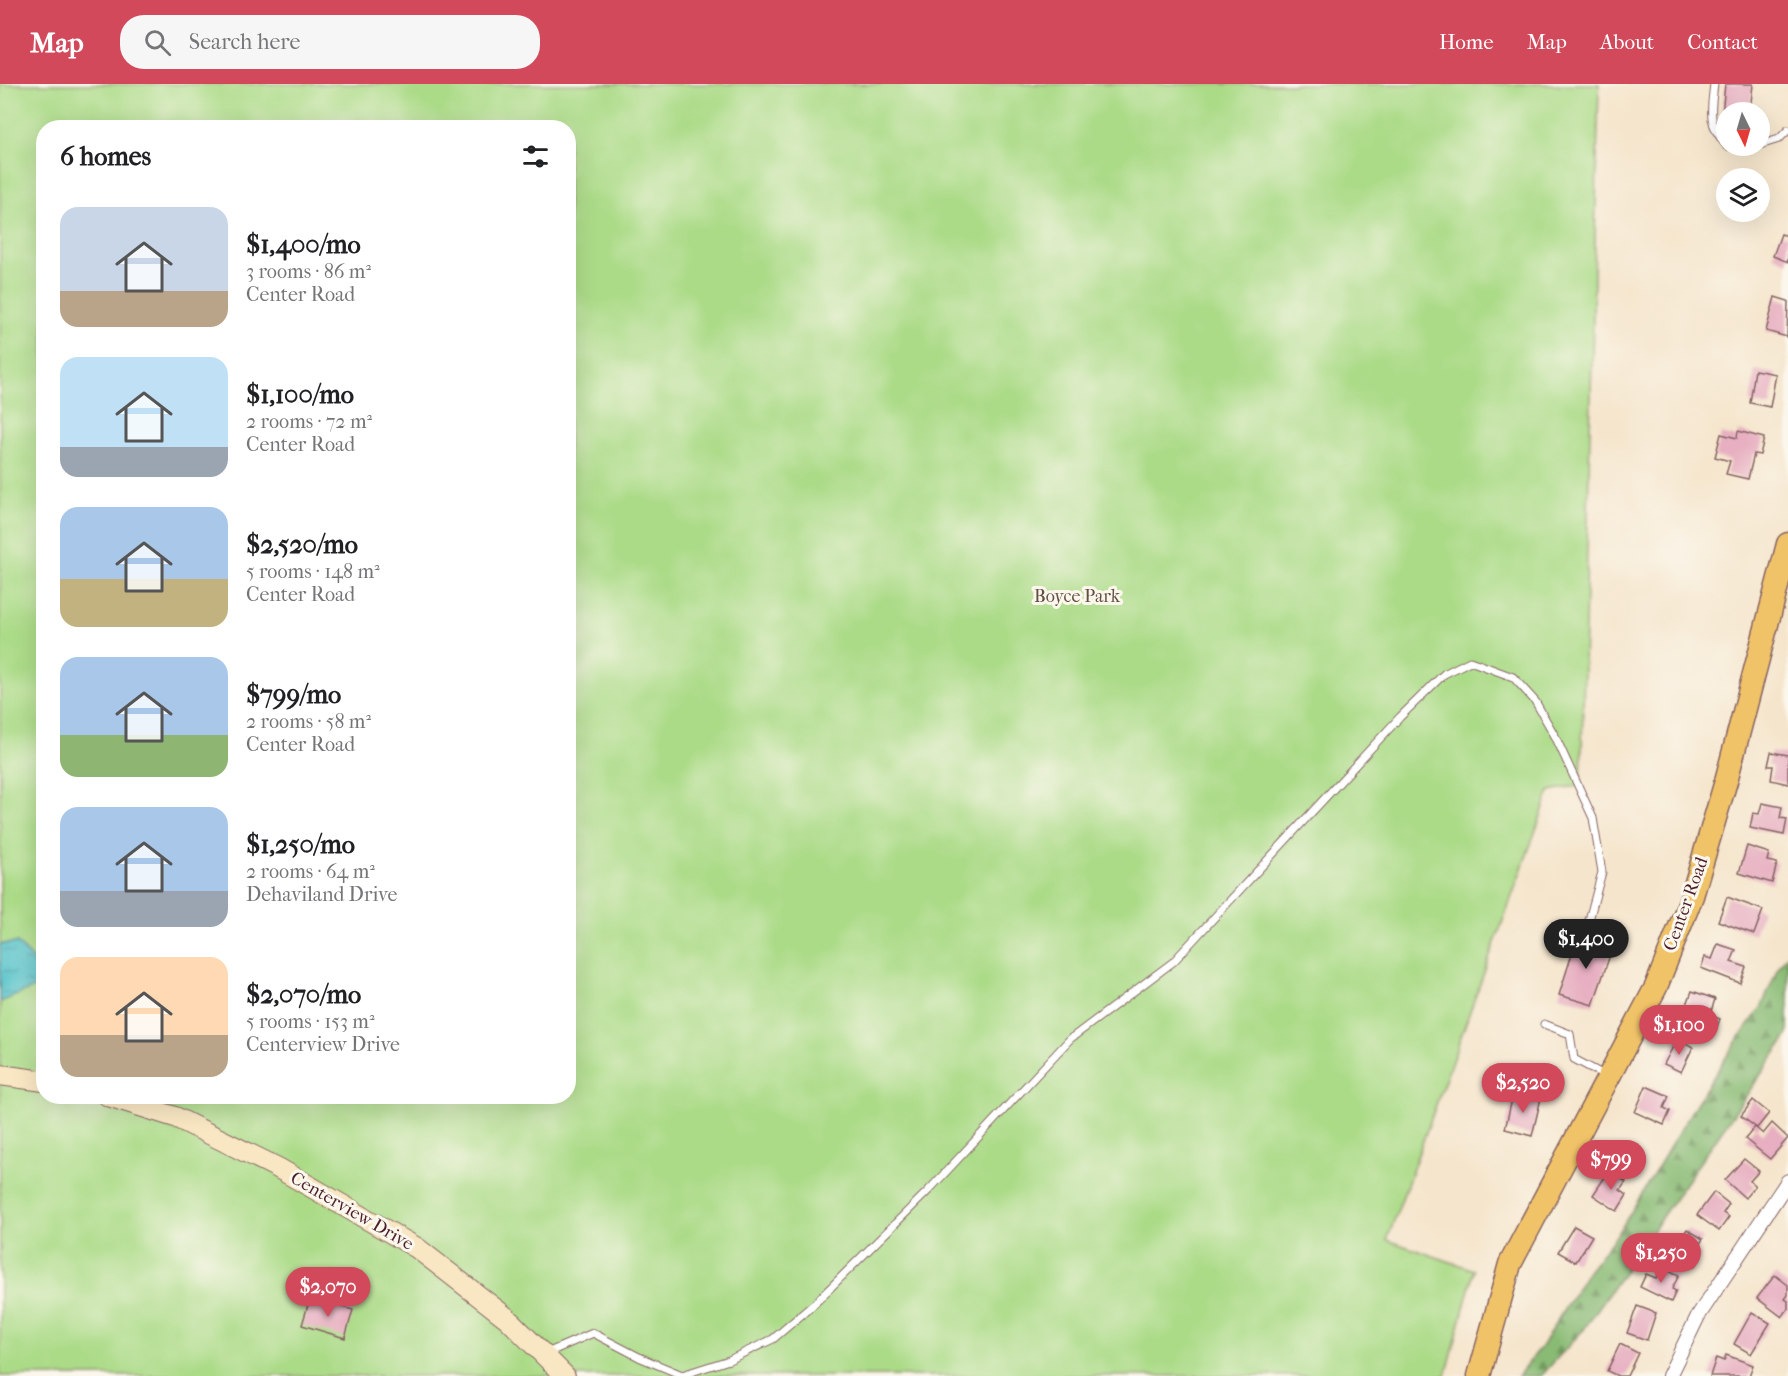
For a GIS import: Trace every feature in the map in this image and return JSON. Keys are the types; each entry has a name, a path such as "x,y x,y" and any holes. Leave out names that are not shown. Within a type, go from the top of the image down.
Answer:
{"main road":[{"name":"Center Road","path":"1479,1376 1510,1264 1656,987 1692,896 1726,780 1788,544"}],"street":[{"path":"0,1075 36,1080"},
{"name":"Centerview Drive","path":"134,1104 175,1117 278,1168 417,1248 507,1318 565,1376"},
{"path":"1669,1376 1698,1316 1788,1181"}],"lane":[{"path":"1714,84 1711,115 1716,134"},
{"path":"1770,142 1779,139 1788,130"},
{"path":"544,1354 593,1333 639,1357 682,1375 729,1360 773,1339 814,1304 929,1190 1070,1039 1173,962 1400,717 1444,674 1470,661 1513,677 1535,701 1555,736 1593,818 1602,872 1589,920"},
{"path":"1544,1024 1570,1034 1574,1059 1609,1078"}],"green space":[{"name":"Boyce Park","path":"0,84 1599,84 1581,785 1550,791 1387,1240 1474,1270 1446,1376 0,1376"},
{"path":"1788,954 1788,1034 1784,1041 1584,1329 1541,1376 1518,1376 1541,1347 1586,1274 1619,1232 1697,1102 1761,1008 1779,966"}],"water":[{"path":"17,943 31,957 36,963 36,987 0,1002 0,944"}],"building":[{"path":"1725,84 1753,84 1751,102 1723,102"},
{"path":"1781,234 1788,236 1788,262 1773,256"},
{"path":"1775,297 1788,301 1787,337 1766,331"},
{"path":"1755,370 1776,374 1770,407 1750,403"},
{"path":"1738,431 1764,438 1760,455 1754,454 1748,479 1726,474 1730,461 1715,457 1721,434 1737,438"},
{"path":"1771,752 1788,755 1788,784 1771,780 1773,766 1768,766"},
{"path":"1762,803 1782,807 1780,818 1787,819 1784,835 1750,828 1753,813 1759,814"},
{"path":"1747,846 1769,853 1767,861 1777,863 1772,883 1739,873"},
{"path":"1727,897 1763,910 1754,934 1718,921"},
{"path":"1578,935 1613,946 1593,1005 1559,995"},
{"path":"1718,944 1736,950 1731,962 1746,967 1740,983 1701,968 1705,957 1712,959"},
{"path":"1692,991 1715,999 1710,1015 1720,1019 1716,1030 1682,1018"},
{"path":"1677,1039 1693,1047 1681,1072 1664,1064"},
{"path":"1646,1086 1669,1096 1664,1108 1670,1111 1664,1125 1635,1112"},
{"path":"1514,1091 1541,1098 1532,1136 1505,1129"},
{"path":"1753,1100 1769,1113 1757,1128 1741,1116"},
{"path":"1772,1123 1788,1138 1770,1159 1745,1139 1755,1127 1763,1134"},
{"path":"1744,1159 1759,1171 1750,1181 1755,1186 1745,1198 1725,1180"},
{"path":"1609,1171 1626,1182 1620,1190 1627,1195 1617,1211 1593,1195"},
{"path":"1714,1192 1729,1204 1723,1213 1729,1217 1719,1231 1697,1215"},
{"path":"1574,1226 1592,1236 1576,1262 1558,1252"},
{"path":"1687,1229 1703,1239 1695,1251 1701,1256 1694,1267 1671,1253"},
{"path":"1661,1267 1679,1275 1672,1289 1676,1291 1671,1302 1640,1287 1646,1274 1656,1278"},
{"path":"1775,1275 1788,1285 1788,1295 1785,1299 1788,1301 1788,1309 1782,1317 1757,1298"},
{"path":"310,1298 353,1310 345,1338 302,1325"},
{"path":"1637,1306 1656,1313 1647,1340 1627,1333"},
{"path":"1752,1312 1770,1323 1751,1354 1734,1344"},
{"path":"1620,1344 1638,1353 1627,1376 1618,1376 1607,1371"},
{"path":"1726,1355 1753,1365 1749,1376 1710,1376 1716,1358 1724,1361"}]}
